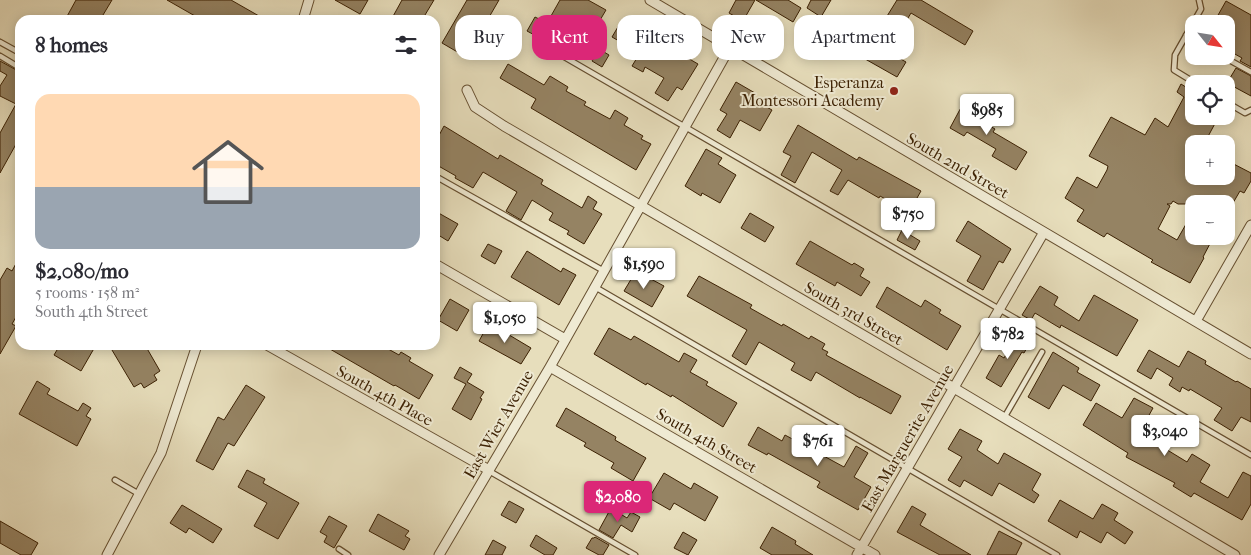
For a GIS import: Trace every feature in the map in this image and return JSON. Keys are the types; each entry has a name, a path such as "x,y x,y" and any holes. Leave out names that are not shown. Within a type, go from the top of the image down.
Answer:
{"street":[{"path":"305,15 309,0"},
{"name":"South 2nd Street","path":"650,0 712,36"},
{"name":"East Wier Avenue","path":"439,555 550,366 723,60"},
{"name":"South 2nd Street","path":"752,60 1251,354"},
{"name":"South 3rd Street","path":"466,90 475,107 504,126 640,207 954,388 1235,555"},
{"path":"1196,321 1251,225"},
{"name":"East Marguerite Avenue","path":"859,551 1044,232"},
{"path":"440,267 565,339"},
{"path":"107,555 161,453 195,350"},
{"name":"South 4th Place","path":"276,350 489,470"},
{"name":"South 4th Street","path":"550,366 859,551 874,555"}],"lane":[{"path":"1198,15 1201,9 1199,0"},
{"path":"1185,38 1175,54 1174,70 1185,77"},
{"path":"0,42 15,50"},
{"path":"0,56 15,65"},
{"path":"570,60 1251,455"},
{"path":"1235,63 1251,72"},
{"path":"1235,107 1245,113 1251,110"},
{"path":"440,179 604,271"},
{"path":"595,286 1057,555"},
{"path":"1004,418 1042,352"},
{"path":"489,470 635,555"},
{"path":"114,480 139,494"},
{"path":"339,549 348,555"}],"building":[{"path":"76,0 112,0 103,15 68,15"},
{"path":"167,0 231,0 257,15 193,15"},
{"path":"335,0 368,0 360,14"},
{"path":"402,0 434,0 425,15 394,15"},
{"path":"467,0 499,0 490,15 458,15"},
{"path":"560,0 588,0 606,10 603,15 552,15"},
{"path":"736,0 755,0 746,15 732,15 729,13"},
{"path":"756,0 788,0 801,8 797,15 794,15 793,22"},
{"path":"811,0 831,0 822,15 818,15 807,8"},
{"path":"897,0 921,0 973,31 965,45 911,13 910,15 888,15"},
{"path":"1226,1 1251,15 1251,67 1240,61 1242,58 1235,54 1235,15 1218,15"},
{"path":"455,21 455,51 442,43"},
{"path":"532,22 532,34 527,31"},
{"path":"617,28 617,40 612,37"},
{"path":"593,60 606,60 602,67"},
{"path":"636,60 691,60 698,64 682,90 677,87 668,101 655,93 664,78 645,67 643,72 632,66"},
{"path":"867,60 902,60 906,62 897,77"},
{"path":"0,61 15,69 15,104 0,96 0,86 7,75 0,71"},
{"path":"508,64 544,85 550,76 568,87 566,91 586,102 584,105 610,119 615,110 628,118 624,125 643,136 641,139 651,144 636,170 531,108 536,99 500,78"},
{"path":"1236,68 1251,76 1251,96 1235,87 1235,75 1232,75"},
{"path":"736,82 755,93 752,99 772,110 760,131 740,120 730,138 717,130 727,114 720,110"},
{"path":"1181,84 1185,86 1185,125 1214,125 1209,135 1185,135 1185,185 1235,185 1235,165 1251,173 1251,181 1244,193 1240,191 1235,200 1235,195 1185,195 1185,204 1178,204 1173,201 1171,204 1167,204 1170,206 1158,229 1177,240 1185,226 1185,245 1209,245 1190,283 1151,262 1153,260 1107,233 1104,237 1077,221 1084,210 1065,198 1077,177 1097,188 1108,166 1089,156 1111,117 1145,135 1155,118 1168,127 1184,97 1177,92"},
{"path":"964,102 979,110 975,117 995,129 993,132 1027,152 1016,170 992,156 996,149 967,132 964,136 950,128"},
{"path":"15,106 15,146 0,173 0,133"},
{"path":"798,125 857,160 859,157 921,191 909,212 880,196 879,198 848,180 838,195 830,191 842,170 812,152 795,183 781,175 791,156 783,152"},
{"path":"444,126 498,159 500,155 543,180 541,184 582,208 588,196 597,202 593,209 602,214 584,244 567,234 569,231 549,220 553,213 532,200 521,220 506,211 517,192 483,172 473,188 440,167 440,134"},
{"path":"706,149 722,158 718,164 736,175 720,203 702,193 701,196 685,186"},
{"path":"750,213 774,227 765,242 741,228"},
{"path":"440,214 458,224 448,241 440,236"},
{"path":"968,221 1011,249 1003,263 999,261 983,290 967,281 981,256 956,241"},
{"path":"902,230 920,241 915,250 897,240"},
{"path":"810,241 852,265 854,263 864,269 860,276 870,282 861,296 837,282 835,286 796,264"},
{"path":"488,244 502,251 495,264 481,256"},
{"path":"527,251 561,272 563,268 576,275 559,305 511,277"},
{"path":"15,265 15,319 12,324 15,328 0,354 0,280 7,268 12,271"},
{"path":"633,276 646,284 649,278 664,286 652,307 624,291"},
{"path":"699,276 752,305 750,308 782,326 783,324 809,339 811,336 825,344 822,349 828,352 826,355 901,396 891,414 816,372 811,381 791,370 795,363 759,342 746,365 732,356 747,330 687,296"},
{"path":"1040,286 1058,297 1054,305 1079,321 1094,295 1138,320 1117,356 1061,325 1060,328 1035,313 1031,320 1022,315"},
{"path":"887,287 921,307 925,300 941,310 939,313 961,326 947,350 876,307"},
{"path":"450,299 469,310 457,331 440,321 440,316"},
{"path":"489,323 531,348 521,364 479,341"},
{"path":"609,328 631,340 634,336 679,362 684,353 697,360 690,372 708,382 706,385 737,403 723,427 672,395 671,397 647,383 646,385 594,354"},
{"path":"1019,332 1032,339 1001,387 986,378 999,355 1004,358"},
{"path":"57,350 93,350 81,371 54,355"},
{"path":"112,350 148,350 160,371 154,375 157,380 144,388 141,383 134,387"},
{"path":"332,350 390,350 399,355 401,352 411,358 409,361 433,375 419,399"},
{"path":"1149,350 1179,367 1188,351 1206,361 1205,364 1251,389 1251,422 1241,417 1232,431 1214,420 1222,408 1190,389 1189,391 1182,387 1180,392 1169,385 1173,378 1157,368 1151,379 1137,371"},
{"path":"1053,352 1079,368 1077,372 1100,385 1091,401 1063,385 1049,409 1028,397"},
{"path":"460,367 472,374 467,382 484,392 471,420 452,409 466,384 454,378"},
{"path":"37,381 50,389 47,394 78,411 83,403 91,408 86,416 91,419 77,446 19,414"},
{"path":"246,385 265,397 234,446 228,443 213,470 196,461 218,417 224,420"},
{"path":"1134,398 1153,408 1143,426 1150,430 1146,437 1187,462 1192,454 1210,465 1200,482 1228,498 1243,472 1251,476 1251,504 1242,520 1194,493 1191,497 1173,486 1175,483 1126,457 1128,453 1083,425 1096,403 1122,418"},
{"path":"566,408 616,437 615,440 646,458 633,481 611,468 614,463 584,446 586,443 556,426"},
{"path":"758,427 782,441 785,435 844,467 856,446 868,453 854,477 871,487 858,510 817,487 820,482 768,453 767,455 748,445"},
{"path":"960,429 982,441 977,450 998,464 1004,453 1041,474 1032,490 1039,495 1034,503 999,483 992,496 964,480 960,487 948,480 962,457 948,449"},
{"path":"247,470 265,479 263,483 299,503 278,539 254,526 267,503 238,487"},
{"path":"664,473 691,489 694,483 718,497 705,521 674,503 670,510 649,498"},
{"path":"1060,500 1093,519 1102,504 1118,513 1114,520 1133,532 1125,544 1107,532 1101,543 1080,531 1077,538 1048,521"},
{"path":"509,501 524,509 516,523 501,515"},
{"path":"182,505 222,529 213,543 189,528 186,533 170,523"},
{"path":"912,506 926,514 920,525 971,555 940,555 897,532"},
{"path":"611,508 627,518 631,512 640,517 632,532 621,525 613,538 599,530"},
{"path":"378,514 409,531 405,536 410,539 404,550 369,531"},
{"path":"329,516 347,526 334,548 324,542 327,536 320,532"},
{"path":"0,521 38,543 31,555 21,555 0,543"},
{"path":"772,527 796,541 795,544 813,555 772,555 760,548"},
{"path":"999,531 1022,543 1016,555 987,555"},
{"path":"683,532 697,540 688,555 674,548"},
{"path":"536,535 557,548 553,555 545,555 530,546"},
{"path":"595,537 609,545 603,555 599,555 586,548 592,538"},
{"path":"493,540 506,547 502,555 485,555"}],"place":[{"name":"Esperanza Montessori Academy","path":"894,91"}]}
